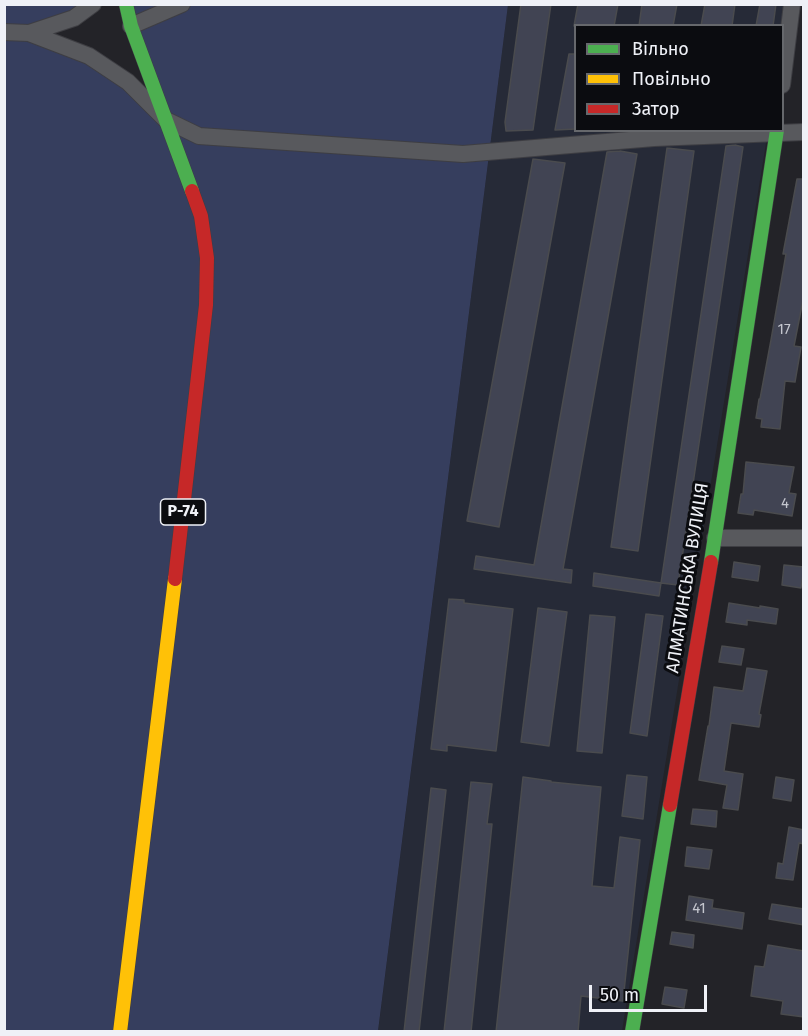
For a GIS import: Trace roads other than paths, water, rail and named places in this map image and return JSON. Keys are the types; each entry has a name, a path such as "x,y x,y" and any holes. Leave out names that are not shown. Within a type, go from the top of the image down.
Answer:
{"main road":[{"name":"Р-74","path":"120,1032 206,305 207,258 201,216 131,26 126,4"},
{"name":"АЛМАТИНСЬКА ВУЛИЦЯ","path":"632,1032 715,538 777,132"}],"street":[{"path":"29,33 74,18 93,4"},
{"path":"131,26 182,4"},
{"path":"784,76 792,4"},
{"path":"4,32 29,33 89,56 128,82 166,120 198,136 463,154 654,138 759,132"},
{"path":"784,131 804,132"},
{"path":"715,538 804,538"}]}
